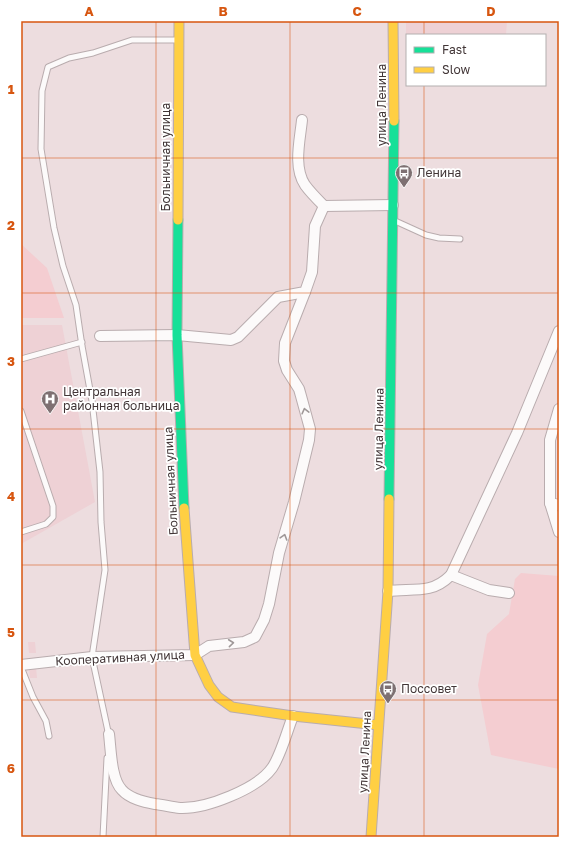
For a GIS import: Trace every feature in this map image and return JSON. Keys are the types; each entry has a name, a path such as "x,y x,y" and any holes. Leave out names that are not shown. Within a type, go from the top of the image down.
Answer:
{"street":[{"name":"Больничная улица","path":"179,21 177,335 183,496 194,655 204,677 217,697 232,707 293,716 378,724"},
{"name":"улица Ленина","path":"371,837 388,591 392,391 393,21"},
{"path":"302,120 298,156 300,172 304,184 324,206 393,205"},
{"path":"194,655 210,646 244,642 255,637 268,609 279,552 294,502 309,440 310,429 299,389 286,370 284,361 285,343 312,272 315,226 324,206"},
{"path":"100,336 177,335 231,340 245,332 278,297 305,292"},
{"path":"388,591 429,588 440,584 452,575 517,433 559,331"},
{"path":"559,409 550,440 555,504 559,532"},
{"path":"550,440 559,436"},
{"path":"452,575 489,590 509,593"},
{"name":"Кооперативная улица","path":"21,666 92,657 194,655"},
{"path":"109,734 112,765 116,782 122,790 131,797 145,802 180,808 210,804 239,792 261,780 273,767 293,716"}],"lane":[{"path":"103,837 109,734 92,657 105,570 101,522 100,472 92,401 76,305 63,266 54,228 41,149 42,91 48,66 69,58 93,53 132,40 178,40"},
{"path":"393,220 426,235 439,238 460,239"},
{"path":"21,359 82,342"},
{"path":"21,411 53,506 53,517 46,524 21,532"},
{"path":"21,666 33,697 46,721 49,736"}],"shaded area":[{"path":"406,21 507,21 506,34 406,34"},
{"path":"21,244 47,268 64,318 21,318"},
{"name":"Центральная районная больница","path":"21,325 62,325 95,502 21,544"},
{"path":"521,573 559,576 559,769 491,755 478,685 487,634 509,614 515,579"},
{"path":"28,642 35,642 36,653 29,653"},
{"path":"29,667 36,667 37,678 30,678"}],"traffic: fast":[{"path":"389,499 394,121"},
{"path":"178,220 177,335 184,508"}],"traffic: slow":[{"path":"178,220 179,21"},
{"path":"393,21 394,121"},
{"path":"371,837 388,591 389,499"},
{"path":"184,508 195,655 209,685 218,697 232,707 293,716 378,725"}],"place":[{"name":"Ленина","path":"404,188"},
{"name":"Центральная районная больница","path":"50,414"},
{"name":"Поссовет","path":"388,704"}]}
